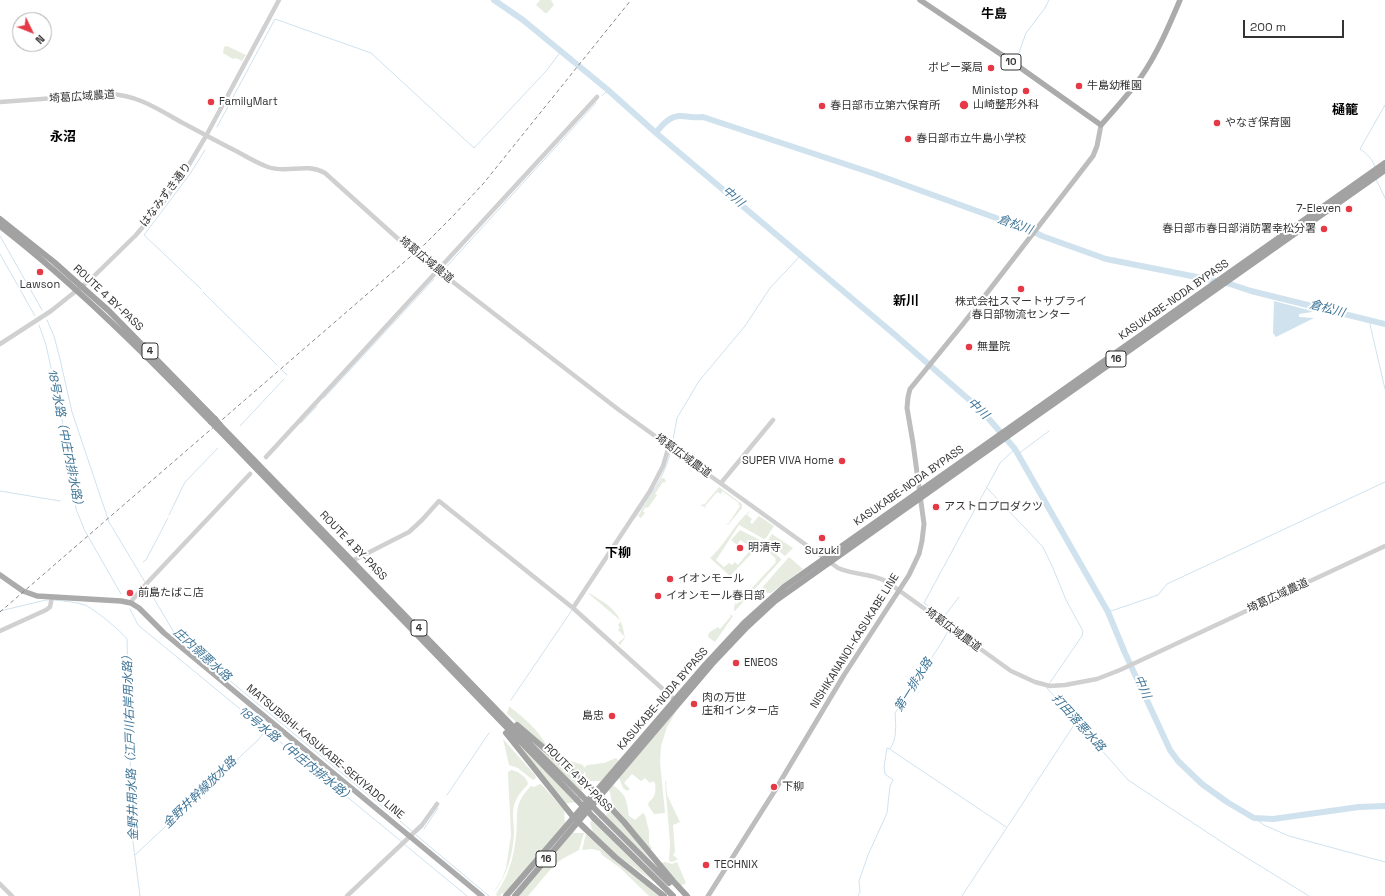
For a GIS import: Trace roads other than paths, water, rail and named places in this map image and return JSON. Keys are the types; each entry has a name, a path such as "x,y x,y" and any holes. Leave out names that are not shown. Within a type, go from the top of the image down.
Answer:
{"highway":[{"name":"KASUKABE-NODA BYPASS","path":"515,896 576,820 677,702 712,664 775,601 827,559 1017,426 1385,163"},
{"name":"KASUKABE-NODA BYPASS","path":"1210,289 1234,276 1385,170"},
{"name":"ROUTE 4 BY-PASS","path":"0,219 40,251 80,288"},
{"name":"ROUTE 4 BY-PASS","path":"0,226 80,288 122,323 350,562 460,680 594,818 673,896"},
{"name":"ROUTE 4 BY-PASS","path":"350,562 682,896"},
{"path":"460,680 501,726 576,820 615,857 664,896"},
{"path":"484,696 528,736 598,794 624,822 668,877 687,896"},
{"name":"KASUKABE-NODA BYPASS","path":"506,896 576,820"}],"main road":[{"name":"10","path":"920,0 1002,55 1101,125"},
{"path":"1101,125 1146,70 1163,38 1180,0"},
{"name":"NISHIKANANOI-KASUKABE LINE","path":"708,896 774,792 844,675 913,568 921,548 924,524 907,402 910,389 1093,156 1097,146 1101,125"},
{"path":"0,575 32,595 122,601 131,603"},
{"name":"MATSUBISHI-KASUKABE-SEKIYADO LINE","path":"131,603 139,608 164,633 413,834 482,896"}],"street":[{"name":"はなみずき通り","path":"0,344 51,311 80,288 118,253 162,204 206,136 280,0"},
{"name":"埼葛広域農道","path":"0,102 110,94 138,98 206,136 268,167 284,170 308,167 325,173 406,246 619,410 838,568 851,573 881,578 1001,664 1022,677 1050,686 1066,686 1097,679 1120,670 1385,546"},
{"path":"266,457 598,97"},
{"path":"721,483 773,420"},
{"path":"573,608 650,491 663,466 669,446"},
{"path":"131,603 148,582 250,474"},
{"path":"350,562 409,532 439,501 573,608 677,702"},
{"path":"0,631 49,608 52,597"},
{"path":"347,896 413,834 437,804"},
{"path":"0,884 12,896"}],"water":[{"path":"1274,301 1312,311 1299,314 1299,317 1314,318 1276,337 1273,333"}],"waterway":[{"name":"中川","path":"494,0 523,20 608,90 656,133 894,334 982,411 1015,449 1108,612 1125,653 1170,750 1178,761 1202,784 1227,802 1254,818 1273,819 1359,807 1385,806"},
{"path":"1016,61 1026,33 1045,8 1049,0"},
{"path":"217,127 275,19 371,53 474,148 547,70 561,51"},
{"name":"中川","path":"602,96 608,90"},
{"path":"447,266 596,103"},
{"path":"1375,168 1371,160 1360,149 1385,105"},
{"name":"倉松川","path":"656,133 660,127 676,116 703,117 875,174 1106,259 1227,283 1251,291 1385,324"},
{"path":"201,289 144,235 190,174 205,150"},
{"path":"1376,179 1385,198"},
{"name":"庄内領悪水路","path":"0,236 42,310"},
{"name":"18号水路（中庄内排水路）","path":"0,254 35,316"},
{"path":"672,445 677,418 699,381 745,326 770,288 801,255"},
{"path":"324,398 434,279"},
{"path":"203,292 277,365"},
{"name":"庄内領悪水路","path":"47,320 54,336 72,412 109,522 145,582"},
{"path":"1369,320 1385,389"},
{"name":"18号水路（中庄内排水路）","path":"39,325 46,345 60,409 71,468 76,509 85,531 121,594"},
{"path":"282,370 287,375"},
{"path":"240,426 284,379"},
{"path":"301,423 317,406"},
{"path":"1018,454 1049,431"},
{"path":"169,515 185,482 218,448"},
{"name":"第一排水路","path":"946,622 944,617 924,603 1000,463 1015,449"},
{"path":"634,519 661,478 671,450"},
{"path":"1108,612 1158,595 1167,584 1385,482"},
{"name":"打田落悪水路","path":"986,487 1043,547 1066,600 1083,631 1082,636 1049,684"},
{"path":"0,491 60,501"},
{"path":"143,562 146,560 168,518"},
{"name":"庄内領悪水路","path":"147,587 175,634 412,831"},
{"path":"945,618 946,614 959,597"},
{"name":"金野井用水路（江戸川右岸用水路）","path":"0,611 50,600"},
{"name":"金野井用水路（江戸川右岸用水路）","path":"54,600 77,603 89,607 107,620 127,639 132,834 140,896"},
{"name":"金野井幹線放水路","path":"130,609 138,625 402,842"},
{"path":"511,700 572,610"},
{"name":"第一排水路","path":"890,749 895,737 895,713 942,642 948,631 947,627"},
{"name":"打田落悪水路","path":"1047,687 1128,780 1231,848 1309,896"},
{"path":"962,896 1076,722"},
{"name":"金野井幹線放水路","path":"135,855 258,740 266,730"},
{"path":"447,795 489,733"},
{"name":"第一排水路","path":"858,896 860,892 859,881 868,855 887,813 890,786 893,780 885,774 884,767 887,748 890,749"},
{"path":"891,750 1006,827"},
{"path":"424,829 438,808"},
{"path":"1254,818 1264,825 1289,836 1385,862"},
{"name":"庄内領悪水路","path":"416,835 489,896"},
{"name":"18号水路（中庄内排水路）","path":"404,844 467,896"}],"railway":[{"path":"0,612 425,244 483,184 631,0"}],"place":[{"name":"ポピー薬局","path":"991,68"},
{"name":"牛島幼稚園","path":"1079,86"},
{"name":"Ministop","path":"1026,91"},
{"name":"FamilyMart","path":"211,102"},
{"name":"山崎整形外科","path":"964,105"},
{"name":"春日部市立第六保育所","path":"822,106"},
{"name":"やなぎ保育園","path":"1217,123"},
{"name":"春日部市立牛島小学校","path":"908,139"},
{"name":"7-Eleven","path":"1349,209"},
{"name":"春日部市春日部消防署幸松分署","path":"1324,229"},
{"name":"Lawson","path":"40,272"},
{"name":"株式会社スマートサプライ 春日部物流センター","path":"1021,289"},
{"name":"無量院","path":"969,347"},
{"name":"SUPER VIVA Home","path":"842,461"},
{"name":"アストロプロダクツ","path":"936,507"},
{"name":"Suzuki","path":"822,538"},
{"name":"明清寺","path":"740,548"},
{"name":"イオンモール","path":"670,579"},
{"name":"前島たばこ店","path":"130,593"},
{"name":"イオンモール春日部","path":"658,596"},
{"name":"ENEOS","path":"736,663"},
{"name":"肉の万世 庄和インター店","path":"694,704"},
{"name":"島忠","path":"612,716"},
{"name":"下柳","path":"774,787"},
{"name":"TECHNIX","path":"706,865"}],"district":[{"name":"牛島","path":"994,14"},
{"name":"樋籠","path":"1345,110"},
{"name":"永沼","path":"63,137"},
{"name":"新川","path":"906,301"},
{"name":"下柳","path":"618,553"}]}
